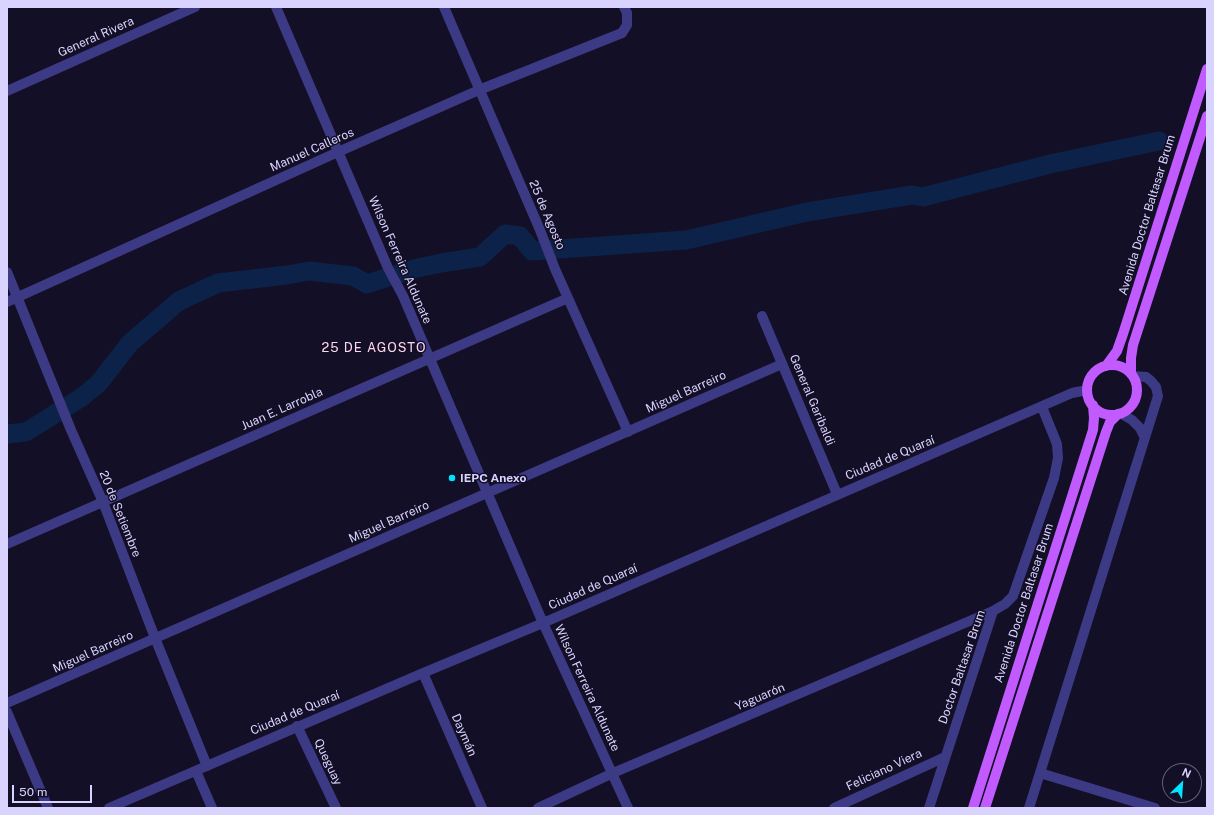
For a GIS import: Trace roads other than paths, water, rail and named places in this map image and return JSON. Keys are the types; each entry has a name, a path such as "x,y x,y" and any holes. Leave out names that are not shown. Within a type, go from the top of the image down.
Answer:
{"main road":[{"name":"Avenida Doctor Baltasar Brum","path":"1106,366 1117,351 1123,334 1207,69"},
{"name":"Avenida Doctor Baltasar Brum","path":"1132,375 1131,358 1133,345 1207,116"},
{"path":"1113,365 1120,366 1132,375 1137,389 1136,396 1129,408 1119,413 1111,414 1098,410 1093,405 1087,390 1088,384 1090,377 1100,368 1113,365"},
{"name":"Avenida Doctor Baltasar Brum","path":"973,808 1093,430 1093,405"},
{"path":"986,808 1106,432 1110,422 1119,413"}],"street":[{"name":"General Rivera","path":"7,91 195,7"},
{"name":"Wilson Ferreira Aldunate","path":"276,7 388,268 403,296 542,623 628,808"},
{"name":"25 de Agosto","path":"444,7 540,230 555,269 628,432"},
{"name":"Manuel Calleros","path":"7,302 338,152 479,90 622,33 627,25 627,13 624,7"},
{"name":"20 de Setiembre","path":"7,272 71,430 103,502 155,638 207,766"},
{"name":"Juan E. Larrobla","path":"7,544 568,298"},
{"name":"General Garibaldi","path":"762,316 837,494"},
{"name":"Miguel Barreiro","path":"7,703 782,364"},
{"path":"1029,808 1158,396 1156,387 1151,381 1146,377 1132,375"},
{"name":"Ciudad de Quaraí","path":"109,808 423,672 542,623 1072,393 1087,390"},
{"name":"Doctor Baltasar Brum","path":"929,808 992,611 1005,604 1013,596 1054,478 1058,458 1057,444 1042,407"},
{"path":"1119,413 1132,420 1140,428 1145,438"},
{"name":"Yaguarón","path":"538,808 613,773 992,611"},
{"name":"Daymán","path":"423,672 482,808"},
{"path":"7,712 48,808"},
{"name":"Queguay","path":"297,726 336,808"},
{"name":"Feliciano Viera","path":"834,808 945,757"},
{"path":"196,771 212,808"},
{"path":"1040,773 1155,808"}],"waterway":[{"path":"7,434 26,432 82,397 99,383 130,343 179,301 218,283 309,271 353,276 367,284 413,269 480,257 505,234 520,236 532,251 686,240 807,212 912,195 923,197 1050,164 1159,141"}],"place":[{"name":"IEPC Anexo","path":"452,478"}],"district":[{"name":"25 DE AGOSTO","path":"374,348"}]}
